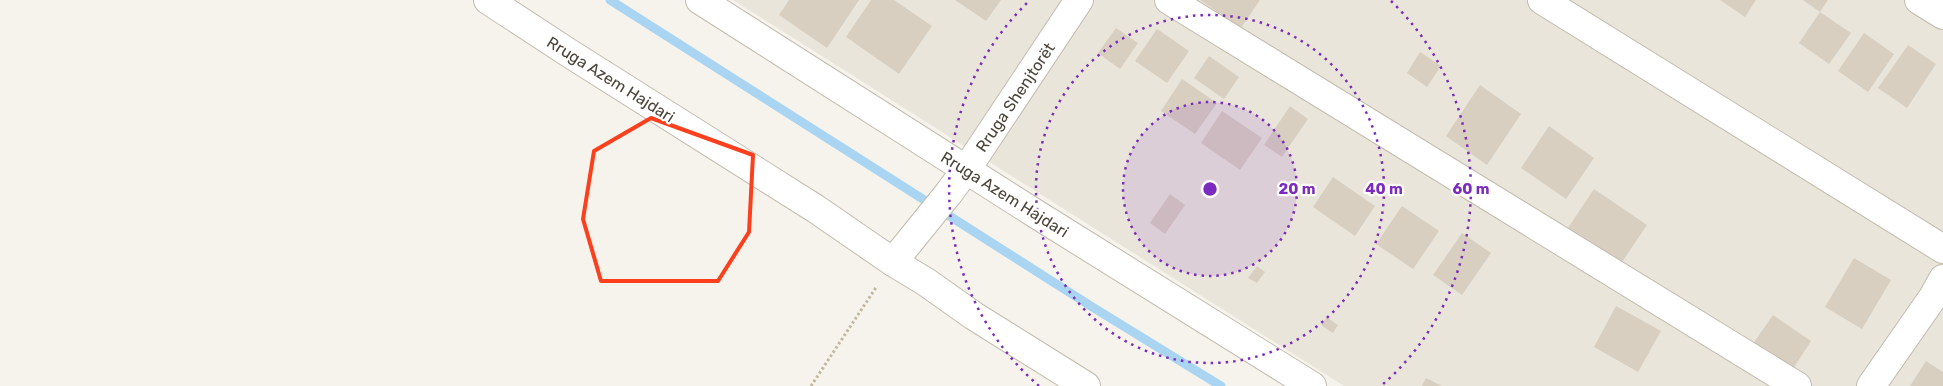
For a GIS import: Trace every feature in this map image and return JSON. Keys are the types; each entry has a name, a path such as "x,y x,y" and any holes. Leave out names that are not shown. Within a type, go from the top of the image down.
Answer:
{"street":[{"name":"Rruga Azem Hajdari","path":"488,0 816,209 974,316 1086,386"},
{"name":"Rruga Azem Hajdari","path":"700,0 966,170 1312,386"},
{"name":"Rruga Shenjtorët","path":"893,262 966,170 1079,0"},
{"path":"1170,0 1796,386"},
{"path":"1542,0 1943,249"},
{"path":"1919,0 1943,15"},
{"path":"1871,386 1940,293"}],"path":[{"path":"811,386 893,262"}],"highlighted area":[{"path":"651,118 753,155 749,232 718,281 601,281 583,219 594,151"}],"shaded area":[{"path":"733,0 1943,0 1943,386 1344,386"}],"building":[{"path":"789,0 859,0 827,48 779,15"},
{"path":"871,0 894,0 932,26 899,74 846,37"},
{"path":"955,0 1001,0 986,21"},
{"path":"1200,0 1260,0 1241,28"},
{"path":"1720,0 1756,0 1745,17"},
{"path":"1803,0 1828,0 1820,12"},
{"path":"1820,12 1851,33 1829,64 1799,43"},
{"path":"1116,28 1138,43 1120,69 1098,53"},
{"path":"1157,29 1189,51 1167,83 1135,61"},
{"path":"1864,33 1894,54 1868,92 1838,71"},
{"path":"1908,45 1936,64 1907,108 1878,88"},
{"path":"1420,52 1441,66 1427,87 1407,73"},
{"path":"1209,56 1239,77 1224,99 1194,78"},
{"path":"1182,79 1217,103 1195,134 1161,111"},
{"path":"1480,85 1521,114 1487,165 1446,136"},
{"path":"1290,106 1308,119 1282,157 1264,145"},
{"path":"1222,111 1262,138 1240,170 1201,143"},
{"path":"1549,126 1594,158 1566,199 1521,168"},
{"path":"1333,177 1375,206 1355,236 1313,207"},
{"path":"1594,189 1647,225 1618,268 1566,231"},
{"path":"1170,194 1185,205 1165,234 1150,223"},
{"path":"1402,206 1439,231 1413,269 1376,244"},
{"path":"1462,233 1491,253 1462,295 1433,275"},
{"path":"1854,258 1891,280 1862,329 1825,307"},
{"path":"1257,266 1265,272 1257,283 1248,278"},
{"path":"1616,306 1661,331 1638,372 1594,347"},
{"path":"1773,315 1811,341 1791,372 1752,345"},
{"path":"1327,317 1338,325 1333,333 1321,325"},
{"path":"1926,361 1943,372 1943,386 1910,386"},
{"path":"1426,378 1442,386 1422,386"}],"waterway":[{"path":"610,0 1094,308 1221,386"}]}
